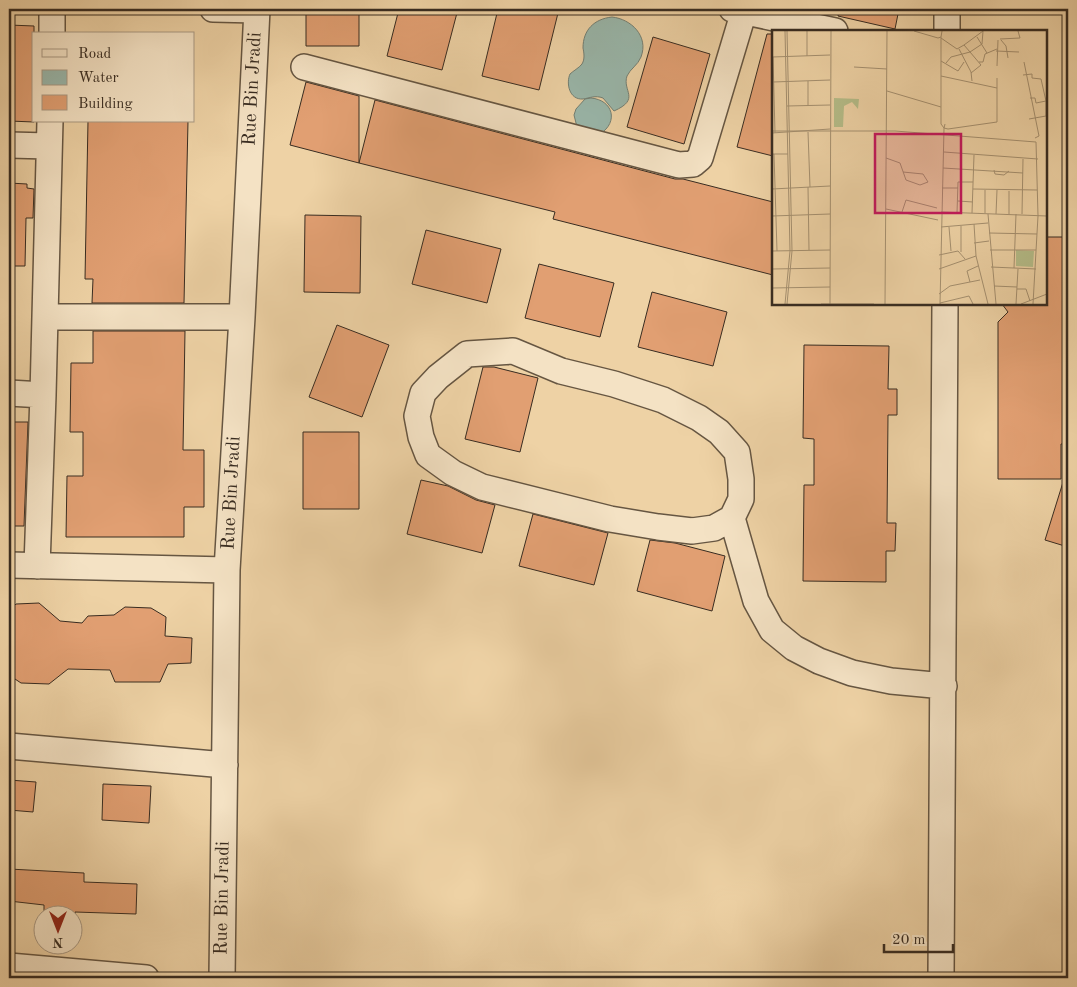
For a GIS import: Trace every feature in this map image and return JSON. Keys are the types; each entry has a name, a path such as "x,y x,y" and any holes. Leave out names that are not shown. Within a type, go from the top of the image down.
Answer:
{"street":[{"path":"52,9 52,32"},
{"path":"213,9 257,10"},
{"path":"947,9 947,30"},
{"name":"Rue Bin Jradi","path":"222,978 227,570 257,10"},
{"path":"304,67 679,166 693,164 700,158 738,10 830,30"},
{"path":"37,566 46,317 50,122"},
{"path":"9,145 49,146"},
{"path":"941,978 946,305"},
{"path":"46,317 242,317"},
{"path":"732,518 714,528 692,531 658,527 610,519 482,487 453,473 428,454 421,437 417,416 423,393 438,377 466,354 512,351 562,371 614,384 663,400 698,418 719,432 737,452 741,479 741,499 732,518 756,601 772,630 794,648 819,661 852,674 891,682 944,686"},
{"path":"9,393 43,395"},
{"path":"9,565 227,570"},
{"path":"9,746 225,765"},
{"path":"9,966 146,978"}],"water":[{"path":"612,17 619,18 632,25 643,42 640,60 627,76 629,99 622,107 614,111 603,98 578,99 574,97 568,82 570,74 583,62 583,48 587,31 600,20"},
{"path":"591,98 604,103 611,112 610,124 600,134 577,127 574,115 576,109 585,99"}],"building":[{"path":"306,9 359,9 359,46 306,46"},
{"path":"399,9 458,9 442,70 387,56"},
{"path":"498,9 559,9 539,90 482,76"},
{"path":"839,9 899,9 895,29 838,16"},
{"path":"9,25 34,26 34,32 32,32 32,122 9,121"},
{"path":"767,34 772,34 772,156 737,147"},
{"path":"653,37 710,54 684,144 627,127"},
{"path":"306,82 359,96 359,163 290,145"},
{"path":"375,100 675,179 683,179 772,202 772,275 553,219 555,212 359,163"},
{"path":"88,122 188,122 184,303 92,303 93,279 85,279"},
{"path":"9,183 27,184 27,188 34,189 33,218 26,218 25,266 9,266"},
{"path":"305,215 361,216 360,293 304,292"},
{"path":"426,230 501,249 487,303 412,284"},
{"path":"1047,237 1068,237 1066,444 1061,444 1061,479 998,479 998,322 1008,312 1003,305 1047,305"},
{"path":"539,264 614,283 600,337 525,318"},
{"path":"652,292 727,312 713,366 638,347"},
{"path":"337,325 389,345 362,417 309,397"},
{"path":"93,331 185,331 183,450 204,450 204,507 184,507 184,537 66,537 67,476 83,476 83,432 70,432 71,363 93,363"},
{"path":"804,345 889,346 888,389 897,389 897,415 888,415 887,523 896,523 895,551 886,551 886,582 803,581 804,485 814,485 814,439 803,438"},
{"path":"483,367 494,367 538,378 520,452 465,439"},
{"path":"9,422 28,422 24,526 9,526"},
{"path":"303,432 359,432 359,509 303,509"},
{"path":"1064,479 1068,480 1068,547 1045,540"},
{"path":"421,480 448,486 476,500 495,505 482,553 407,534"},
{"path":"533,514 608,533 594,585 519,566"},
{"path":"650,540 675,543 725,556 712,611 637,591"},
{"path":"39,603 60,621 82,623 88,616 114,615 125,607 151,608 166,617 165,636 192,638 191,663 168,664 160,682 115,682 110,670 68,669 49,684 21,683 9,675 9,611 16,604"},
{"path":"9,780 36,782 33,812 9,810"},
{"path":"103,784 151,786 149,823 102,820"},
{"path":"9,869 84,873 84,882 137,884 136,914 82,912 82,904 35,904 9,901"}]}
